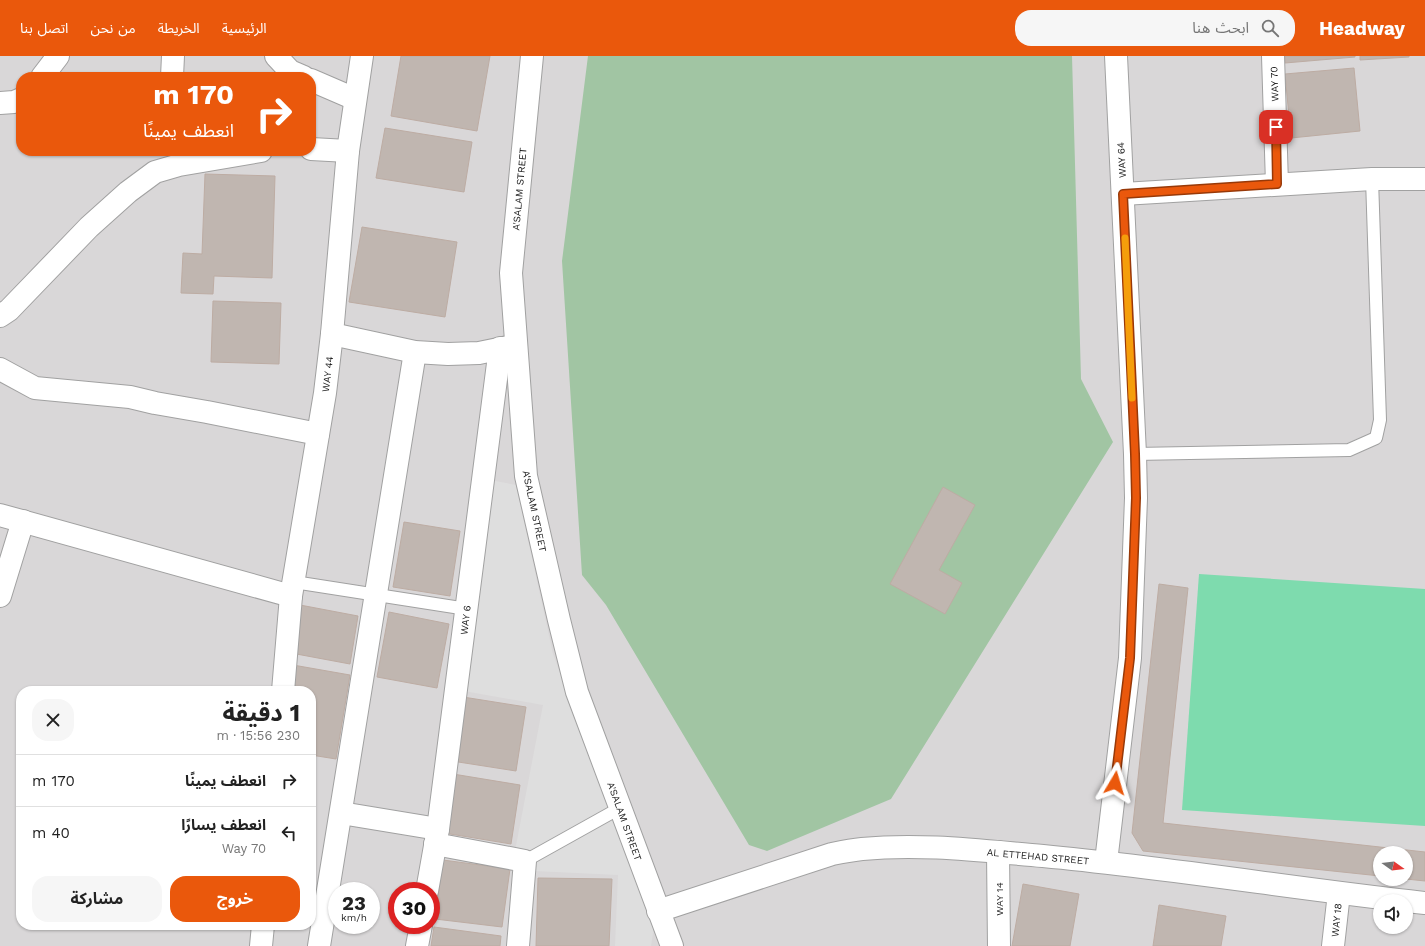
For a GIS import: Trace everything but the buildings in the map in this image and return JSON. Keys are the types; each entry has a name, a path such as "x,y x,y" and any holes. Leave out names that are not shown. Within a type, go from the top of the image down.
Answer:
{"street":[{"path":"46,72 58,56"},
{"path":"172,72 173,56"},
{"path":"276,56 292,72"},
{"name":"WAY 44","path":"283,686 292,589 325,393 332,334 348,151 362,56"},
{"name":"A'SALAM STREET","path":"532,56 511,273 508,347 526,476 577,692 672,946"},
{"name":"WAY 64","path":"1106,862 1130,658 1136,498 1116,56"},
{"name":"WAY 70","path":"1273,56 1277,184"},
{"path":"316,82 355,99"},
{"path":"0,103 16,101"},
{"path":"316,149 348,151"},
{"path":"0,316 10,310 89,227 128,192 155,172 178,158 202,156"},
{"path":"1123,194 1372,179 1425,179"},
{"path":"332,334 415,352 448,354 479,353 508,347"},
{"name":"WAY 6","path":"429,882 437,836 467,609 508,347"},
{"path":"319,946 415,352"},
{"path":"0,369 35,388 130,397 318,434"},
{"path":"0,515 292,589"},
{"path":"0,596 23,521"},
{"path":"341,813 437,836 525,861 518,946"},
{"name":"AL ETTEHAD STREET","path":"658,911 832,854 861,849 912,847 998,852 1106,862 1339,894 1425,903"},
{"name":"WAY 14","path":"998,852 999,946"},
{"name":"WAY 18","path":"1333,946 1339,894"},
{"path":"261,946 263,930"},
{"path":"417,946 419,934"}],"lane":[{"path":"1135,454 1348,450 1376,438 1380,420 1372,179"},
{"path":"292,589 376,594 467,609"},
{"path":"525,861 620,808"}],"shaded area":[{"path":"0,56 1425,56 1425,946 0,946"},
{"path":"490,480 516,485 553,654 654,927 651,946 615,946 618,875 534,871 514,856 543,705 464,691"}],"green space":[{"path":"588,56 1072,56 1081,379 1113,442 891,799 767,851 749,845 606,605 582,575 562,261"},
{"path":"1199,574 1425,589 1425,826 1182,810"}],"slow traffic":[{"path":"1125,238 1132,398"}],"route":[{"path":"1115,783 1130,658 1136,498 1123,194 1277,184 1276,127"}]}
